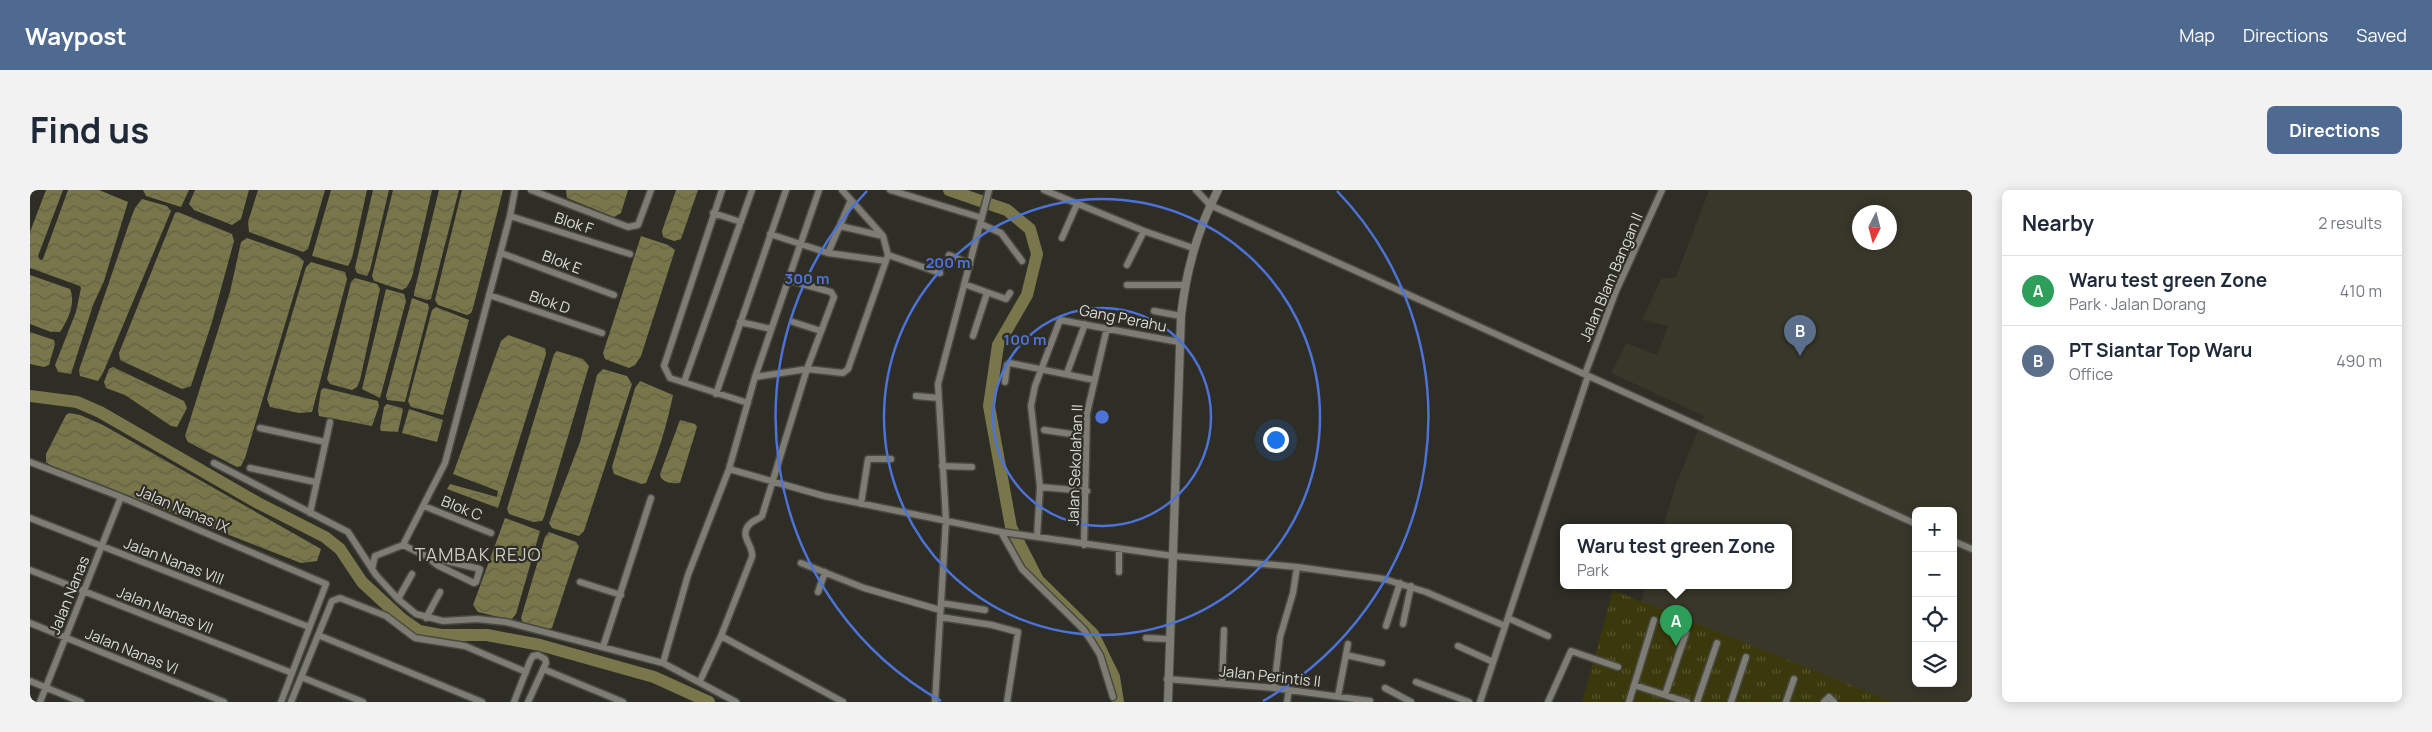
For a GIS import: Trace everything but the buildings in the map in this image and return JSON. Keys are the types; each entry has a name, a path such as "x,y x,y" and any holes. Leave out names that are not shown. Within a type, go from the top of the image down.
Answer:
{"street":[{"path":"372,569 375,556 403,545 444,463 501,253 515,190"},
{"path":"531,190 628,227 638,226 651,190"},
{"path":"554,198 556,190"},
{"path":"722,190 664,366 670,378 748,403"},
{"path":"684,382 752,190"},
{"path":"716,394 786,190"},
{"path":"663,663 688,575 729,469 755,377 819,190"},
{"path":"755,377 807,369 846,372 887,258 883,236 842,190"},
{"path":"890,190 982,218 1001,233 1022,260"},
{"path":"935,702 946,520 938,398 942,365 989,190"},
{"path":"1044,190 1144,231 1193,248"},
{"path":"1196,190 1210,205 1912,522"},
{"path":"1168,702 1168,639 1173,556 1179,342 1184,285 1193,248 1218,190"},
{"name":"Jalan Blam Bangan II","path":"1480,702 1586,375 1616,291 1661,190"},
{"path":"828,253 851,200"},
{"path":"1062,238 1077,204"},
{"path":"713,213 741,222"},
{"name":"Blok F","path":"510,216 630,254"},
{"path":"840,226 883,236"},
{"path":"1127,265 1144,231"},
{"path":"770,234 828,253 887,258 940,273"},
{"name":"Blok E","path":"501,253 614,296"},
{"path":"949,255 970,264"},
{"path":"700,681 721,636 752,558 745,532 749,524 762,516 807,369 833,295 788,280"},
{"path":"964,284 1006,298 1010,292"},
{"path":"1127,285 1184,285"},
{"path":"973,336 987,292"},
{"name":"Blok D","path":"489,295 602,333"},
{"path":"1154,311 1181,316"},
{"name":"Gang Perahu","path":"1040,370 1062,319 1179,342"},
{"path":"740,322 771,329"},
{"path":"793,322 821,330"},
{"path":"1067,373 1085,324"},
{"name":"Jalan Sekolahan II","path":"1084,545 1085,436 1088,407 1107,328"},
{"path":"1005,382 1008,363 1040,370 1067,373 1094,380"},
{"path":"1035,537 1040,487 1031,406 1040,370"},
{"path":"916,396 938,398"},
{"path":"310,513 330,422"},
{"path":"260,428 325,442"},
{"path":"1044,430 1085,436"},
{"path":"861,504 868,459 891,459"},
{"name":"Jalan Nanas IX","path":"30,462 122,497 326,584 309,627"},
{"path":"214,463 348,532 372,569 398,599 416,614 443,622 477,619 491,620 663,663 700,681 736,702"},
{"path":"942,466 972,467"},
{"path":"250,468 316,482"},
{"path":"729,469 861,504 1004,532 1119,550 1297,567 1400,583 1505,626"},
{"path":"1040,487 1086,490"},
{"name":"Jalan Nanas","path":"40,702 122,497"},
{"path":"603,647 651,498"},
{"name":"Blok C","path":"424,506 491,533"},
{"name":"Jalan Nanas VIII","path":"30,518 309,627"},
{"path":"1004,532 1022,569 1084,630 1092,642 1100,655 1113,697"},
{"path":"1957,543 1972,549"},
{"path":"403,545 426,556 480,569 476,582 437,565 426,556"},
{"path":"1119,550 1119,572"},
{"path":"801,563 864,588 940,614 1018,632 1007,702"},
{"path":"1274,688 1280,637 1293,593 1297,567"},
{"name":"Jalan Nanas VII","path":"30,570 292,673"},
{"path":"818,592 825,572"},
{"path":"398,599 412,574"},
{"path":"580,582 621,595"},
{"path":"1386,626 1400,583"},
{"path":"1403,624 1411,586"},
{"path":"426,618 440,592"},
{"path":"291,702 332,601 340,598 386,616 415,638 465,646 526,672"},
{"path":"941,603 985,610"},
{"path":"1508,618 1548,636"},
{"path":"1629,702 1654,620"},
{"name":"Jalan Nanas VI","path":"30,623 224,702"},
{"path":"280,702 309,627"},
{"path":"1222,682 1224,630"},
{"path":"1665,695 1686,633"},
{"path":"318,635 482,702"},
{"path":"721,636 844,702"},
{"path":"1146,638 1168,639"},
{"path":"1697,702 1717,643"},
{"path":"1338,696 1348,644"},
{"path":"1458,646 1493,662"},
{"path":"1548,702 1569,652 1618,667"},
{"path":"514,702 532,658 538,655 545,658 543,669 529,702"},
{"path":"1346,655 1382,663"},
{"path":"1731,702 1746,657"},
{"path":"543,669 622,702"},
{"path":"301,677 363,702"},
{"name":"Jalan Perintis II","path":"1167,679 1222,682 1338,696 1370,702"},
{"path":"1786,702 1794,679"},
{"path":"30,682 81,702"},
{"path":"1416,682 1469,702"},
{"path":"1634,686 1687,702"},
{"path":"1385,688 1411,702"},
{"path":"1287,702 1289,690"},
{"path":"1824,702 1829,697 1834,702"}],"shaded area":[{"path":"1709,190 1972,190 1972,702 1872,702 1639,609 1645,589 1792,589 1792,524 1664,524 1676,484 1704,416 1611,373 1626,343 1657,355 1668,326 1642,320 1661,279 1676,277"}],"green space":[{"path":"1613,590 1893,702 1582,702"}],"water":[{"path":"46,190 63,190 38,256 40,260 43,259 68,190 99,190 128,202 104,281 93,305 71,374 58,372 55,365 76,312 81,288 30,268 30,232"},
{"path":"143,190 189,190 181,207 146,196"},
{"path":"195,190 249,190 241,219 232,225 194,210 189,204"},
{"path":"258,190 325,190 308,249 303,252 249,232 248,222"},
{"path":"331,190 367,190 352,258 348,266 312,256"},
{"path":"373,190 389,190 367,276 357,273 355,268"},
{"path":"393,190 432,190 412,277 407,287 402,290 374,281 372,276"},
{"path":"439,190 459,190 431,299 427,300 414,296 414,293"},
{"path":"462,190 503,190 473,308 471,313 467,315 438,305 435,300"},
{"path":"566,190 628,190 621,213 614,217 567,198"},
{"path":"676,190 698,190 681,239 674,241 663,237 662,231"},
{"path":"142,199 167,206 171,211 103,373 98,381 80,376 79,370 131,218 135,208"},
{"path":"178,212 232,234 234,241 212,322 191,386 182,389 120,360 119,353 175,213"},
{"path":"641,236 668,245 675,250 641,356 635,365 629,368 605,359 603,353"},
{"path":"247,238 298,256 304,261 245,458 241,466 237,467 188,442 185,436 230,292 241,242"},
{"path":"311,262 345,272 347,279 312,412 299,413 270,407 267,399 306,267"},
{"path":"30,275 70,289 72,306 60,332 51,332 30,324"},
{"path":"355,278 377,284 380,289 360,380 357,387 352,390 330,384 327,379 351,282"},
{"path":"386,289 404,294 406,301 380,398 362,389"},
{"path":"412,298 428,304 429,308 405,402 387,400 386,396"},
{"path":"436,307 469,320 443,415 411,407 408,401 432,310"},
{"path":"30,332 54,340 55,344 49,365 44,367 30,364"},
{"path":"508,335 545,348 546,354 498,508 447,489 450,484 497,497 498,491 453,474 501,341"},
{"path":"557,351 583,359 589,366 544,517 542,521 533,522 509,514 507,509 554,354"},
{"path":"113,367 184,401 187,408 177,427 171,426 125,395 106,388 104,382 109,369"},
{"path":"603,369 627,376 632,384 584,531 579,536 552,528 549,523 580,442 597,375"},
{"path":"640,381 673,395 654,461 646,483 641,484 614,474 612,467 635,388"},
{"path":"324,388 378,401 379,406 372,426 319,416 321,390"},
{"path":"387,404 402,408 403,410 398,432 381,431 384,407"},
{"path":"409,409 443,420 437,442 402,433"},
{"path":"69,413 80,415 103,425 321,549 317,561 301,563 50,465 46,462 46,454 66,415"},
{"path":"680,420 695,424 697,427 680,483 672,483 663,480 660,474"},
{"path":"505,518 540,531 516,614 511,620 478,612 473,605"},
{"path":"549,532 576,542 579,546 552,628 548,629 523,623 521,618 545,537"}],"waterway":[{"path":"949,190 1007,210 1030,229 1037,254 1027,295 998,345 989,406 1011,527 1038,580 1093,634 1114,677 1118,702"},
{"path":"30,396 77,402 100,412 258,503 325,537 340,549 362,582 402,619 419,631 441,635 487,635 540,645 654,677 709,702"}],"place":[{"name":"PT Siantar Top Waru","path":"1800,356"},
{"name":"Waru test green Zone","path":"1676,646"}],"district":[{"name":"TAMBAK REJO","path":"478,554"}]}
